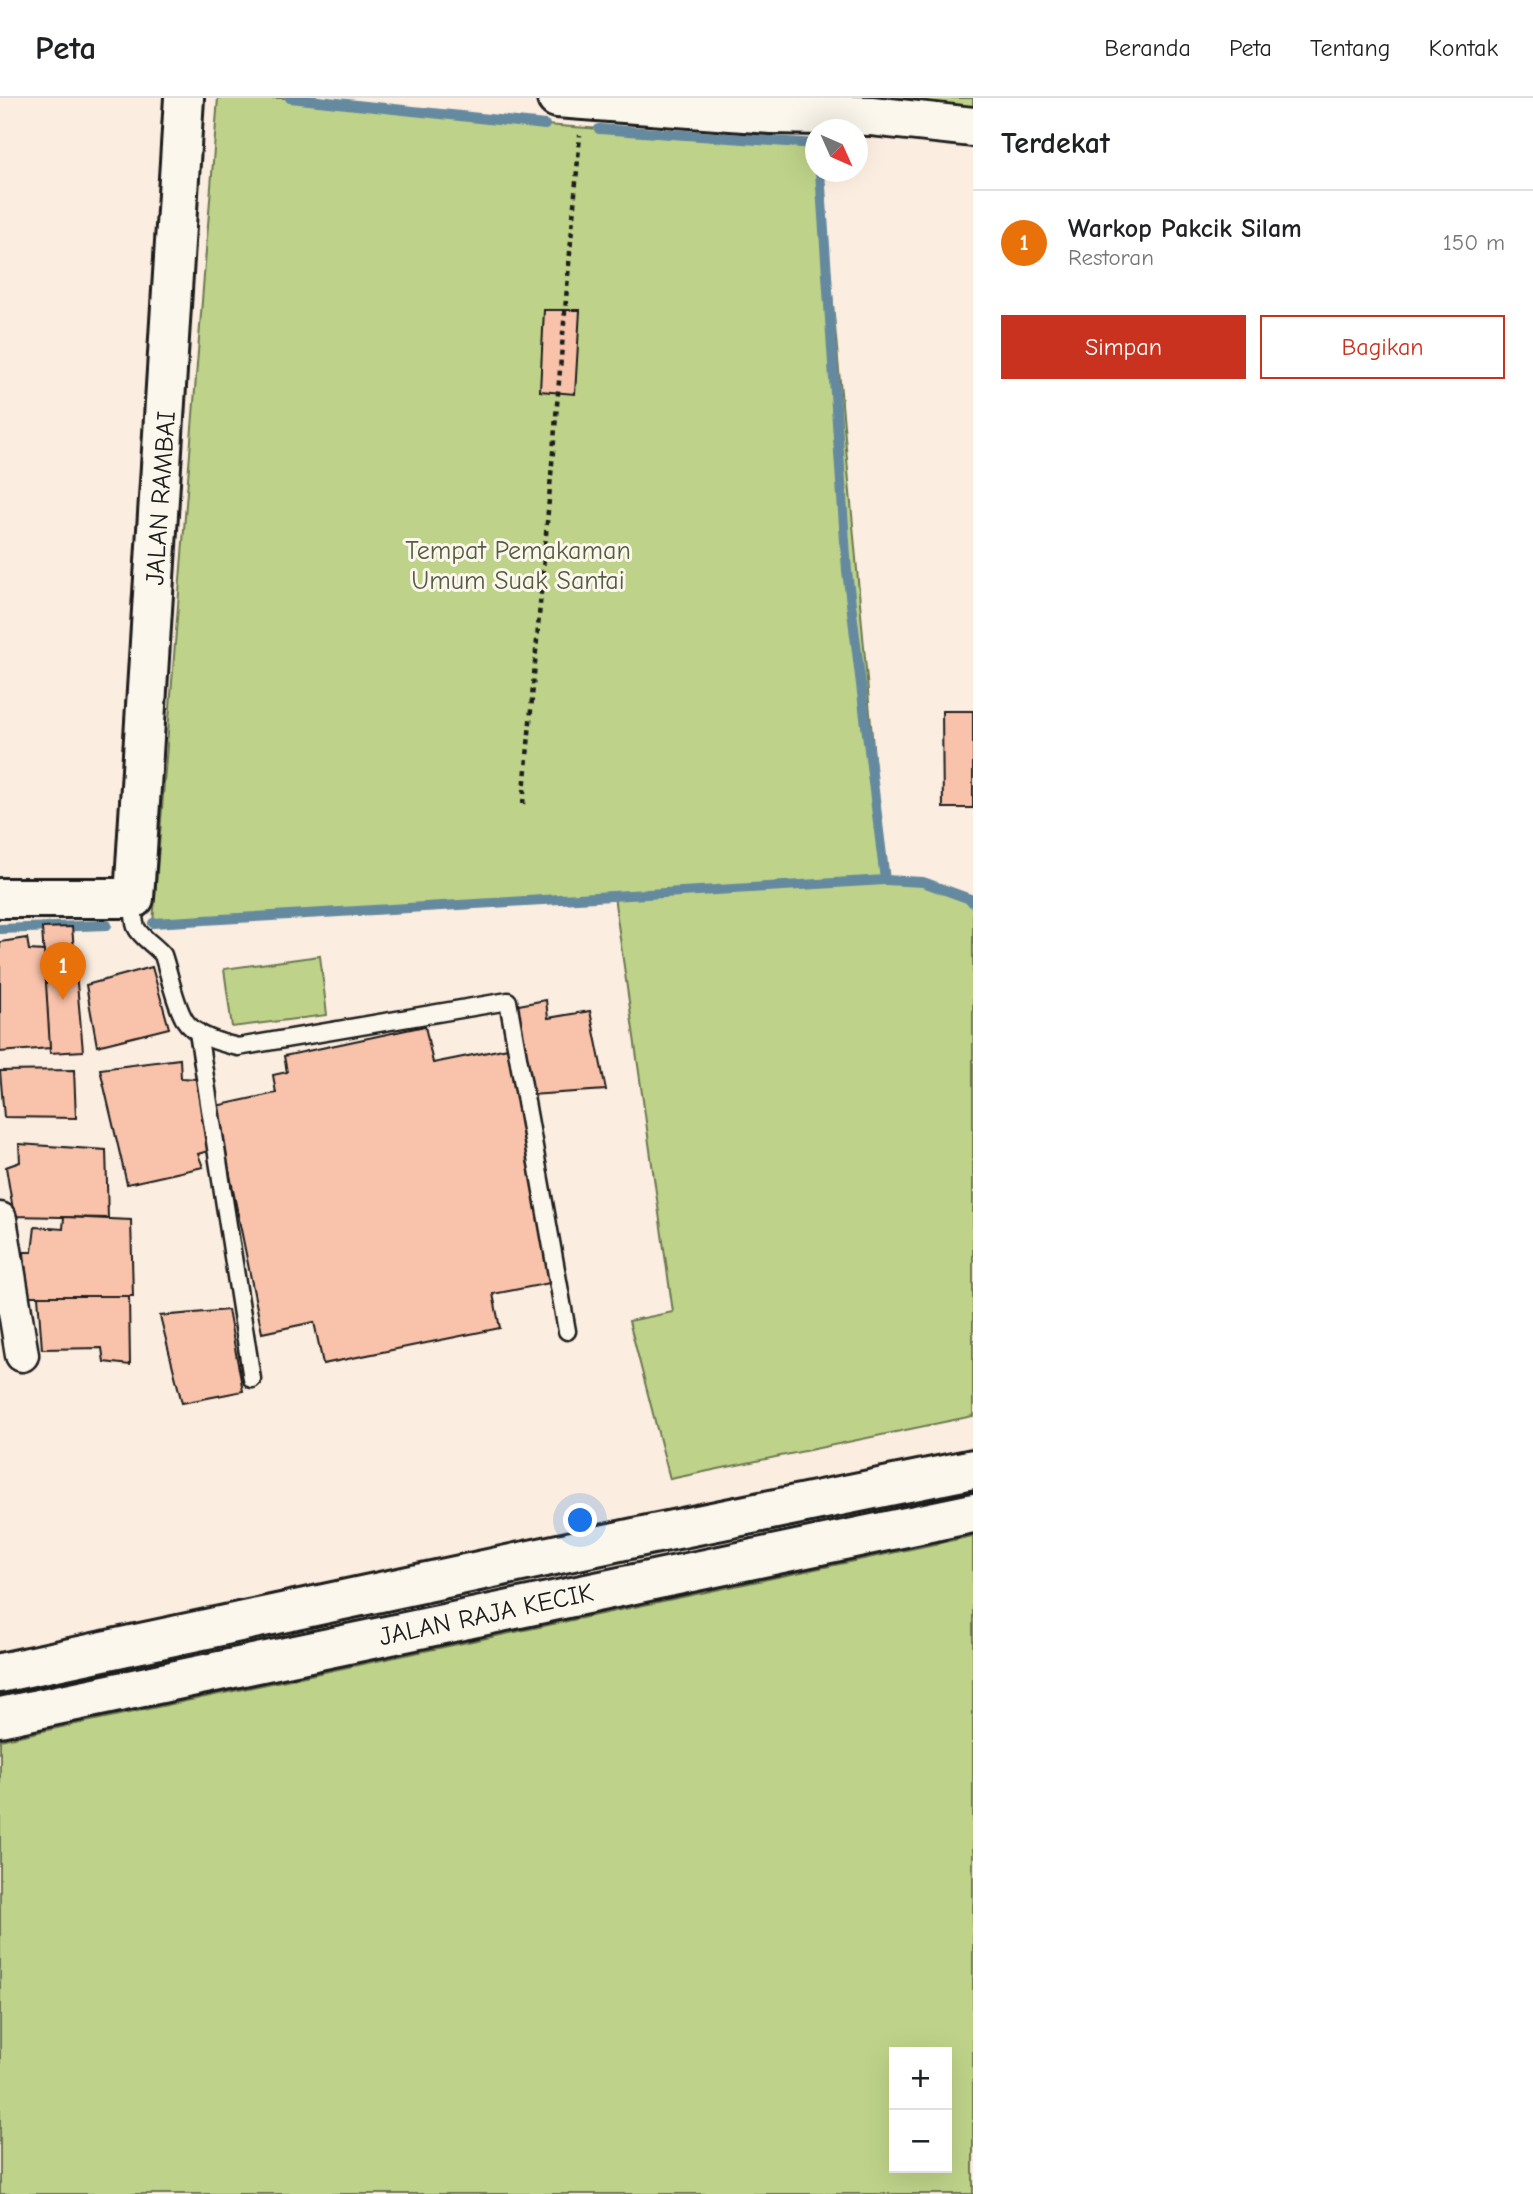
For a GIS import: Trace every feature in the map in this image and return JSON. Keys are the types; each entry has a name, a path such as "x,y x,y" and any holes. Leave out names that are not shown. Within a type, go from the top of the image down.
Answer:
{"main road":[{"name":"JALAN RAMBAI","path":"134,898 184,98"},
{"path":"570,99 771,114 871,116 973,127"},
{"path":"0,898 134,898"},
{"name":"JALAN RAJA KECIK","path":"0,1673 973,1469"},
{"name":"JALAN RAJA KECIK","path":"0,1717 973,1513"},
{"path":"648,1535 658,1578"}],"street":[{"path":"0,1219 22,1355"}],"lane":[{"path":"134,898 135,925 163,955 185,1022 218,1042 238,1047 508,1001 567,1331"},
{"path":"198,1032 252,1379"}],"path":[{"path":"523,804 570,99"}],"green space":[{"name":"Tempat Pemakaman Umum Suak Santai","path":"218,98 290,98 545,125 805,143 805,182 822,182 885,879 923,882 970,899 973,903 973,1416 670,1479 629,1321 673,1312 614,896 153,923"},
{"path":"874,98 973,98 973,109"},
{"path":"320,956 327,1015 232,1027 224,969"},
{"path":"973,1536 973,2194 0,2194 0,1740"}],"building":[{"path":"544,310 580,310 575,394 540,391"},
{"path":"942,711 973,711 973,808 943,808"},
{"path":"72,927 83,1051 50,1053 42,928"},
{"path":"27,938 29,950 44,951 50,1048 0,1052 0,942"},
{"path":"152,967 169,1028 97,1046 86,985"},
{"path":"546,1000 548,1018 590,1011 606,1090 530,1095 513,1006"},
{"path":"425,1026 433,1063 508,1048 555,1282 493,1294 500,1328 323,1364 314,1322 262,1333 216,1106 276,1093 273,1075 287,1072 284,1056"},
{"path":"180,1059 181,1078 197,1079 208,1151 198,1154 203,1167 127,1184 100,1069"},
{"path":"74,1070 76,1118 4,1117 0,1071"},
{"path":"19,1144 106,1150 108,1218 14,1216 6,1167 20,1162"},
{"path":"64,1217 131,1220 133,1296 28,1296 24,1252 32,1252 35,1227 63,1229"},
{"path":"38,1296 129,1296 130,1365 104,1362 102,1348 42,1349"},
{"path":"228,1310 243,1391 182,1403 160,1316"}],"waterway":[{"path":"290,98 545,125"},
{"path":"599,129 805,143"},
{"path":"821,182 847,571 885,880 923,882 970,899 973,903"},
{"path":"153,923 885,880"},
{"path":"0,929 107,925"}],"place":[{"name":"Warkop Pakcik Silam","path":"63,1000"}]}
